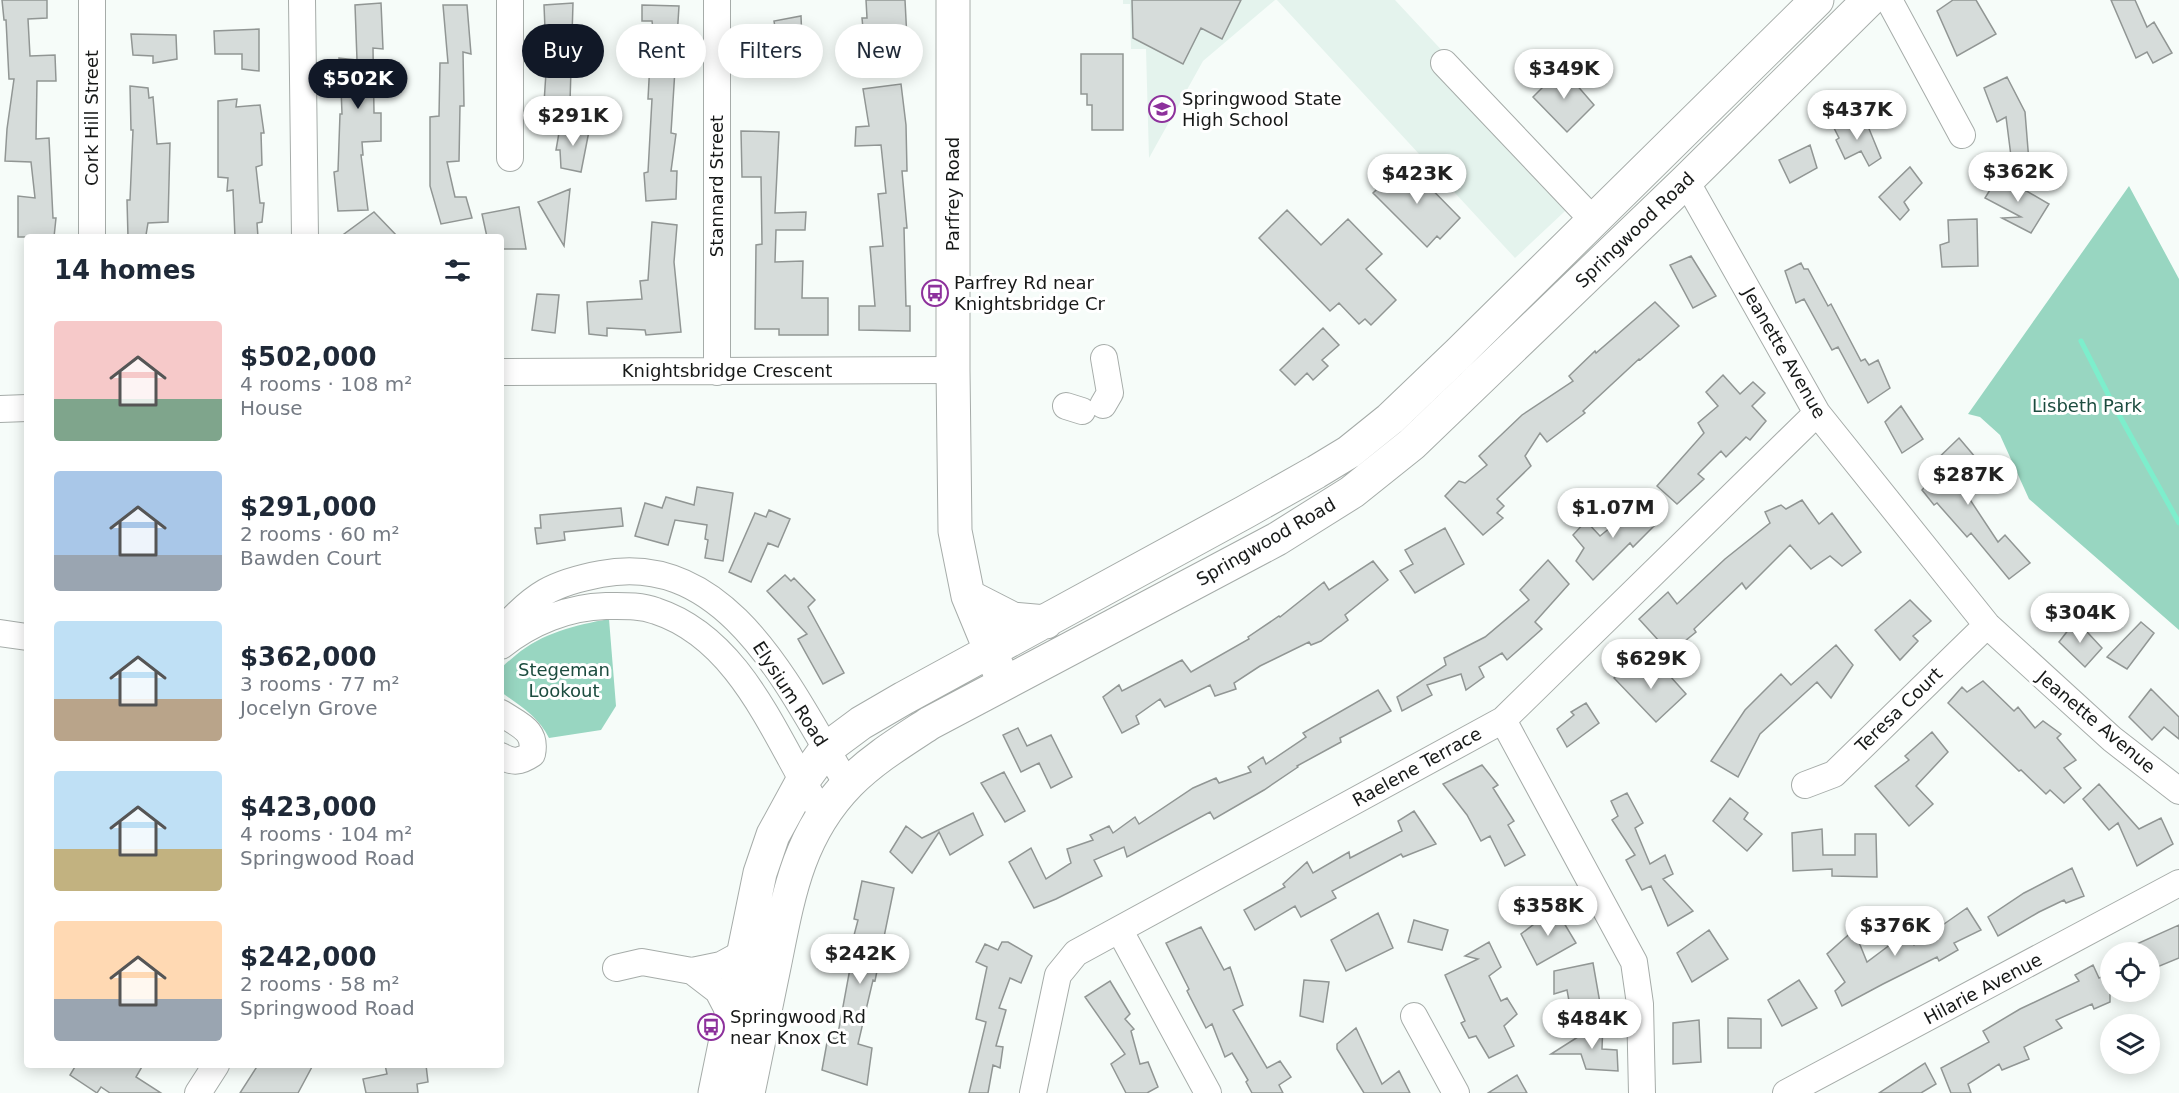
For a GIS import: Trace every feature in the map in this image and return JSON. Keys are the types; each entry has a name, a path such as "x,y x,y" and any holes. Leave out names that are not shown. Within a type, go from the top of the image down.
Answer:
{"main road":[{"name":"Parfrey Road","path":"953,0 955,531 980,657 994,689"},
{"name":"Springwood Road","path":"715,1093 763,864 773,836 802,782 826,749 861,723 1306,478 1349,452 1389,419 1450,362 1817,0"},
{"name":"Springwood Road","path":"748,1093 791,882 808,841 823,815 848,784 876,758 930,723 1277,539 1352,492 1412,444 1686,181 1869,0"},
{"name":"Parfrey Road","path":"955,531 947,565 949,596 962,644 980,657"},
{"path":"968,596 1013,619 1046,622"}],"street":[{"name":"Cork Hill Street","path":"92,0 92,234"},
{"path":"302,0 305,234"},
{"path":"510,0 510,158"},
{"name":"Stannard Street","path":"717,0 717,372"},
{"path":"1889,0 1962,135"},
{"path":"1444,63 1593,220"},
{"name":"Jeanette Avenue","path":"1686,181 1817,413 1986,625 2112,739 2179,791"},
{"path":"1084,407 1110,393 1104,358"},
{"name":"Knightsbridge Crescent","path":"504,372 953,370"},
{"path":"0,409 24,408"},
{"name":"Raelene Terrace","path":"1033,1093 1058,975 1076,953 1503,720 1817,413"},
{"name":"Elysium Road","path":"504,628 519,610 541,592 572,580 609,572 639,571 669,577 698,590 726,610 750,632 779,670 848,784"},
{"name":"Elysium Road","path":"504,644 517,633 542,621 571,611 599,607 628,606 655,610 677,620 707,639 729,660 753,694 823,815"},
{"name":"Teresa Court","path":"1805,785 1834,774 1986,625"},
{"path":"0,633 24,637"},
{"path":"504,715 530,732 535,742 532,754 522,761 510,762 504,758"},
{"path":"1503,720 1634,962 1640,1004 1642,1093"},
{"name":"Hilarie Avenue","path":"1786,1093 2179,883"},
{"path":"1120,931 1208,1093"},
{"path":"616,968 642,962 692,971 721,965 745,952"},
{"path":"692,971 718,991 730,1016"},
{"path":"1414,1016 1456,1093"},
{"path":"198,1093 214,1068"}],"shaded area":[{"name":"Springwood State High School","path":"1123,0 1275,0 1203,61 1149,158 1146,49 1131,49 1130,4 1123,4"},
{"path":"1277,0 1395,0 1579,198 1515,258"}],"green space":[{"name":"Lisbeth Park","path":"2129,186 2179,279 2179,630 2029,499 2000,435 1980,417 1968,414"},
{"name":"Stegeman Lookout","path":"609,619 616,706 601,730 549,738 534,718 504,694 504,666 526,647 572,627"}],"building":[{"path":"2,0 47,0 47,18 28,19 30,56 55,55 56,81 37,81 36,139 49,138 53,218 56,218 54,234 24,234 24,237 18,237 18,196 35,198 31,162 5,161 14,79 9,79 6,20 4,20"},
{"path":"866,0 905,0 906,24 863,24 862,18 867,18"},
{"path":"1132,0 1241,0 1222,39 1201,28 1183,64 1133,38"},
{"path":"1953,0 1976,0 1996,34 1957,56 1937,11"},
{"path":"2111,0 2135,0 2147,27 2154,22 2172,53 2153,63 2147,52 2136,58"},
{"path":"381,3 383,49 373,48 374,113 381,113 381,141 362,142 363,155 361,155 368,210 338,211 334,172 338,171 340,114 342,114 341,88 347,88 347,83 340,82 339,58 357,60 355,5"},
{"path":"573,3 572,24 545,24 544,5"},
{"path":"443,5 467,5 471,54 463,52 464,106 460,106 459,161 447,162 455,197 466,197 472,218 441,224 430,186 430,117 439,116 440,63 448,63"},
{"path":"642,5 679,6 678,24 652,24 652,21 642,21"},
{"path":"801,16 801,24 774,24 774,21"},
{"path":"259,29 259,71 242,69 242,54 215,54 214,31"},
{"path":"131,34 176,35 177,59 153,63 153,56 133,55"},
{"path":"1081,54 1123,54 1123,130 1092,130 1092,105 1087,105 1087,94 1081,94"},
{"path":"1562,68 1594,105 1567,132 1533,97"},
{"path":"2007,77 2025,112 2029,162 2012,164 2006,117 1997,122 1984,88"},
{"path":"546,78 571,78 570,102 544,103"},
{"path":"649,78 674,78 671,133 676,134 671,171 677,171 676,199 646,201 644,173 648,172 652,99 648,99"},
{"path":"901,84 906,125 907,171 902,171 907,228 904,228 906,306 910,306 910,331 859,330 859,306 875,306 870,247 883,246 878,194 886,193 881,145 855,146 856,127 869,126 863,89"},
{"path":"130,86 148,88 149,98 153,97 157,144 170,143 168,222 148,223 146,234 128,234 127,200 130,200 133,130 131,130"},
{"path":"237,99 236,107 260,105 264,133 261,133 262,165 256,167 260,203 264,203 262,222 257,223 258,234 235,234 233,190 227,191 228,178 218,177 218,101"},
{"path":"1851,119 1855,125 1865,119 1881,158 1869,166 1861,151 1845,159 1836,140 1839,138 1834,128"},
{"path":"590,126 581,172 561,168 560,150 556,150 560,127"},
{"path":"741,131 779,132 775,213 806,212 805,230 776,230 775,262 803,261 802,298 828,298 828,335 779,335 779,329 755,329 756,245 762,244 761,177 742,177"},
{"path":"1810,145 1817,168 1790,183 1779,160"},
{"path":"1405,162 1460,218 1440,239 1437,236 1427,247 1373,193"},
{"path":"1910,167 1922,183 1904,202 1909,210 1900,220 1879,197"},
{"path":"1999,175 2049,204 2031,233 2002,218 2021,217 1985,198"},
{"path":"570,189 564,246 538,202"},
{"path":"519,207 526,249 504,249 504,234 486,234 482,214"},
{"path":"1287,210 1321,245 1348,219 1382,254 1366,269 1396,300 1371,325 1365,319 1359,324 1339,303 1330,311 1259,238"},
{"path":"374,212 395,234 344,234"},
{"path":"1977,219 1978,266 1942,267 1940,245 1949,242 1948,220"},
{"path":"652,222 677,225 674,262 681,332 646,335 645,330 607,328 607,336 589,334 587,302 642,299 640,281 648,280"},
{"path":"1691,256 1716,296 1693,308 1670,265"},
{"path":"1801,263 1804,269 1808,269 1828,306 1831,304 1861,361 1865,359 1869,365 1878,360 1890,388 1868,403 1838,347 1832,350 1804,299 1796,303 1785,271"},
{"path":"537,294 559,295 555,333 532,330"},
{"path":"1655,302 1679,326 1639,359 1583,411 1585,413 1547,442 1540,433 1525,456 1531,466 1497,499 1504,506 1497,513 1503,518 1483,535 1445,496 1459,481 1465,483 1487,465 1479,456 1522,415 1573,381 1569,376 1595,351 1596,353"},
{"path":"1323,328 1339,345 1322,360 1328,366 1313,380 1307,373 1295,385 1280,370"},
{"path":"1723,375 1740,394 1753,382 1765,393 1752,406 1766,421 1750,440 1746,437 1726,457 1721,451 1698,474 1704,479 1677,504 1657,486 1704,433 1698,423 1718,406 1706,392"},
{"path":"1901,406 1923,439 1902,453 1885,422"},
{"path":"1959,438 1981,464 1959,483 1998,542 2005,535 2030,563 2009,579 1971,533 1967,537 1937,503 1934,505 1922,490 1931,480 1926,470"},
{"path":"697,487 733,493 723,561 705,558 708,540 705,539 707,525 675,520 668,545 635,536 645,503 662,508 666,497 694,505"},
{"path":"1644,500 1659,521 1633,547 1630,543 1593,580 1576,561 1584,548 1573,535 1586,521 1600,536"},
{"path":"1802,500 1819,524 1832,513 1861,552 1842,566 1830,556 1811,569 1790,545 1746,589 1742,583 1694,629 1696,632 1670,653 1639,619 1668,592 1677,604 1725,559 1770,523 1765,512 1781,505 1786,509"},
{"path":"621,508 623,526 564,532 565,540 537,544 535,528 541,528 540,515"},
{"path":"769,510 790,519 778,547 768,543 751,582 729,572 755,513 766,517"},
{"path":"1445,528 1464,564 1415,593 1400,571 1413,564 1405,550"},
{"path":"1548,560 1569,584 1535,622 1542,629 1507,660 1502,653 1479,667 1484,677 1466,690 1461,674 1427,685 1432,695 1402,711 1397,697 1446,665 1444,658 1485,637 1529,600 1520,590"},
{"path":"1373,561 1388,580 1345,615 1348,620 1321,641 1311,645 1309,642 1260,666 1234,683 1236,689 1215,696 1210,685 1165,707 1160,699 1136,716 1139,724 1122,733 1103,697 1119,685 1122,691 1182,660 1191,672 1249,639 1248,637 1280,617 1324,582 1329,590"},
{"path":"785,575 791,581 794,578 815,600 808,607 844,673 823,684 798,639 807,634 767,591"},
{"path":"1910,600 1931,621 1913,636 1918,641 1900,660 1875,630"},
{"path":"2076,620 2102,648 2085,667 2059,642"},
{"path":"2141,622 2154,633 2127,669 2107,657"},
{"path":"1836,645 1853,665 1831,698 1817,682 1760,734 1738,777 1711,761 1745,710 1781,674 1791,685"},
{"path":"1626,662 1652,677 1662,667 1686,694 1656,722 1614,678"},
{"path":"1983,681 2014,711 2018,707 2035,728 2043,721 2061,734 2057,738 2076,760 2064,768 2081,788 2064,803 2050,790 2046,794 2021,770 2019,771 1948,703 1962,687 1967,692"},
{"path":"2151,689 2179,717 2179,739 2164,727 2152,740 2129,717"},
{"path":"1378,690 1391,711 1340,738 1341,742 1297,766 1264,790 1214,819 1210,812 1127,857 1124,847 1094,860 1102,876 1034,908 1009,862 1031,848 1046,879 1071,863 1067,849 1093,840 1090,835 1109,826 1113,833 1135,817 1139,824 1193,788 1216,778 1219,783 1251,772 1248,767 1263,757 1266,764 1306,737 1303,733"},
{"path":"1586,703 1599,723 1567,747 1557,729 1574,715 1571,712"},
{"path":"1018,728 1027,746 1051,735 1072,777 1051,788 1039,763 1021,772 1003,735"},
{"path":"1932,732 1948,752 1916,786 1933,804 1909,826 1875,786 1909,760 1905,756"},
{"path":"1482,765 1498,785 1493,788 1514,821 1508,825 1525,855 1505,866 1490,836 1481,841 1467,815 1443,784"},
{"path":"1004,772 1025,811 1005,822 981,783"},
{"path":"2099,784 2139,829 2161,818 2173,844 2137,866 2118,823 2109,830 2083,799"},
{"path":"1627,793 1643,823 1635,828 1650,864 1665,855 1673,874 1663,879 1693,911 1668,926 1651,886 1642,890 1626,860 1635,855 1612,820 1618,816 1611,801"},
{"path":"1730,798 1748,813 1744,819 1762,834 1747,851 1713,821"},
{"path":"1414,811 1436,844 1403,857 1401,854 1332,891 1336,898 1301,917 1295,906 1255,930 1244,910 1285,887 1283,884 1307,862 1313,873 1349,852 1350,858 1402,831 1398,821"},
{"path":"973,813 983,835 950,855 939,832 912,873 890,852 906,826 922,838"},
{"path":"1822,829 1823,855 1855,855 1855,834 1876,834 1877,877 1832,876 1832,869 1793,871 1792,833"},
{"path":"2072,868 2084,896 2066,903 2064,900 1998,936 1988,917 2024,893"},
{"path":"862,881 894,888 875,981 873,980 858,1044 872,1048 867,1085 822,1070 828,1037 837,1039 851,963 847,962 858,920 854,919"},
{"path":"1555,908 1576,943 1537,965 1521,934"},
{"path":"1967,908 1981,930 1954,943 1958,950 1939,961 1937,957 1842,1006 1835,991 1845,982 1827,954 1854,930 1867,962 1907,932 1914,945"},
{"path":"1378,913 1393,948 1346,971 1331,940"},
{"path":"1414,920 1448,930 1442,950 1408,942"},
{"path":"2179,925 2179,958 2160,966 2160,942 2141,942"},
{"path":"1201,927 1224,970 1230,967 1243,1005 1233,1010 1267,1068 1280,1061 1291,1077 1279,1085 1283,1093 1252,1093 1246,1082 1248,1080 1232,1053 1225,1057 1212,1024 1206,1028 1187,991 1189,989 1166,943"},
{"path":"1709,930 1728,959 1692,982 1677,953"},
{"path":"1002,942 1008,942 1032,956 1021,983 1010,978 999,1008 1006,1010 996,1046 1003,1047 1000,1068 993,1065 988,1093 969,1093 986,1022 976,1019 987,967 976,962 985,944 998,950"},
{"path":"1489,942 1501,967 1489,976 1501,1001 1507,998 1517,1014 1504,1026 1514,1046 1489,1058 1476,1036 1469,1038 1461,1023 1465,1021 1445,975 1478,959 1465,956"},
{"path":"1593,963 1600,1003 1572,1017 1567,990 1554,994 1554,971"},
{"path":"2093,965 2100,978 2100,1002 2110,1002 2094,1009 2092,1004 2056,1020 2062,1028 2024,1047 2029,1059 2002,1070 1999,1064 1968,1084 1971,1093 1951,1093 1941,1068 1989,1042 1983,1031 2020,1009 2079,981 2075,975"},
{"path":"1304,980 1329,982 1323,1022 1300,1016"},
{"path":"1799,980 1817,1008 1782,1026 1768,1000"},
{"path":"1110,981 1130,1014 1125,1019 1134,1029 1131,1031 1140,1064 1148,1062 1158,1087 1147,1093 1126,1093 1111,1064 1125,1054 1085,997"},
{"path":"1728,1018 1761,1019 1761,1048 1728,1048"},
{"path":"1699,1020 1701,1062 1673,1064 1673,1023"},
{"path":"1603,1021 1602,1049 1617,1050 1618,1071 1586,1069 1581,1054 1551,1054"},
{"path":"1356,1028 1382,1084 1399,1071 1410,1093 1364,1093 1337,1049 1337,1044"},
{"path":"1925,1063 1936,1084 1921,1093 1879,1093"},
{"path":"74,1068 141,1068 136,1077 161,1093 110,1093 101,1087 97,1093 70,1075"},
{"path":"256,1068 311,1068 298,1093 240,1093"},
{"path":"386,1068 426,1068 428,1082 417,1084 418,1093 366,1093 363,1079 387,1074"},
{"path":"1517,1075 1527,1093 1488,1093"}],"waterway":[{"path":"2081,341 2179,523"}],"place":[{"name":"Springwood State High School","path":"1162,109"},
{"name":"Parfrey Rd near Knightsbridge Cr","path":"935,293"},
{"name":"Springwood Rd near Knox Ct","path":"711,1027"}]}
